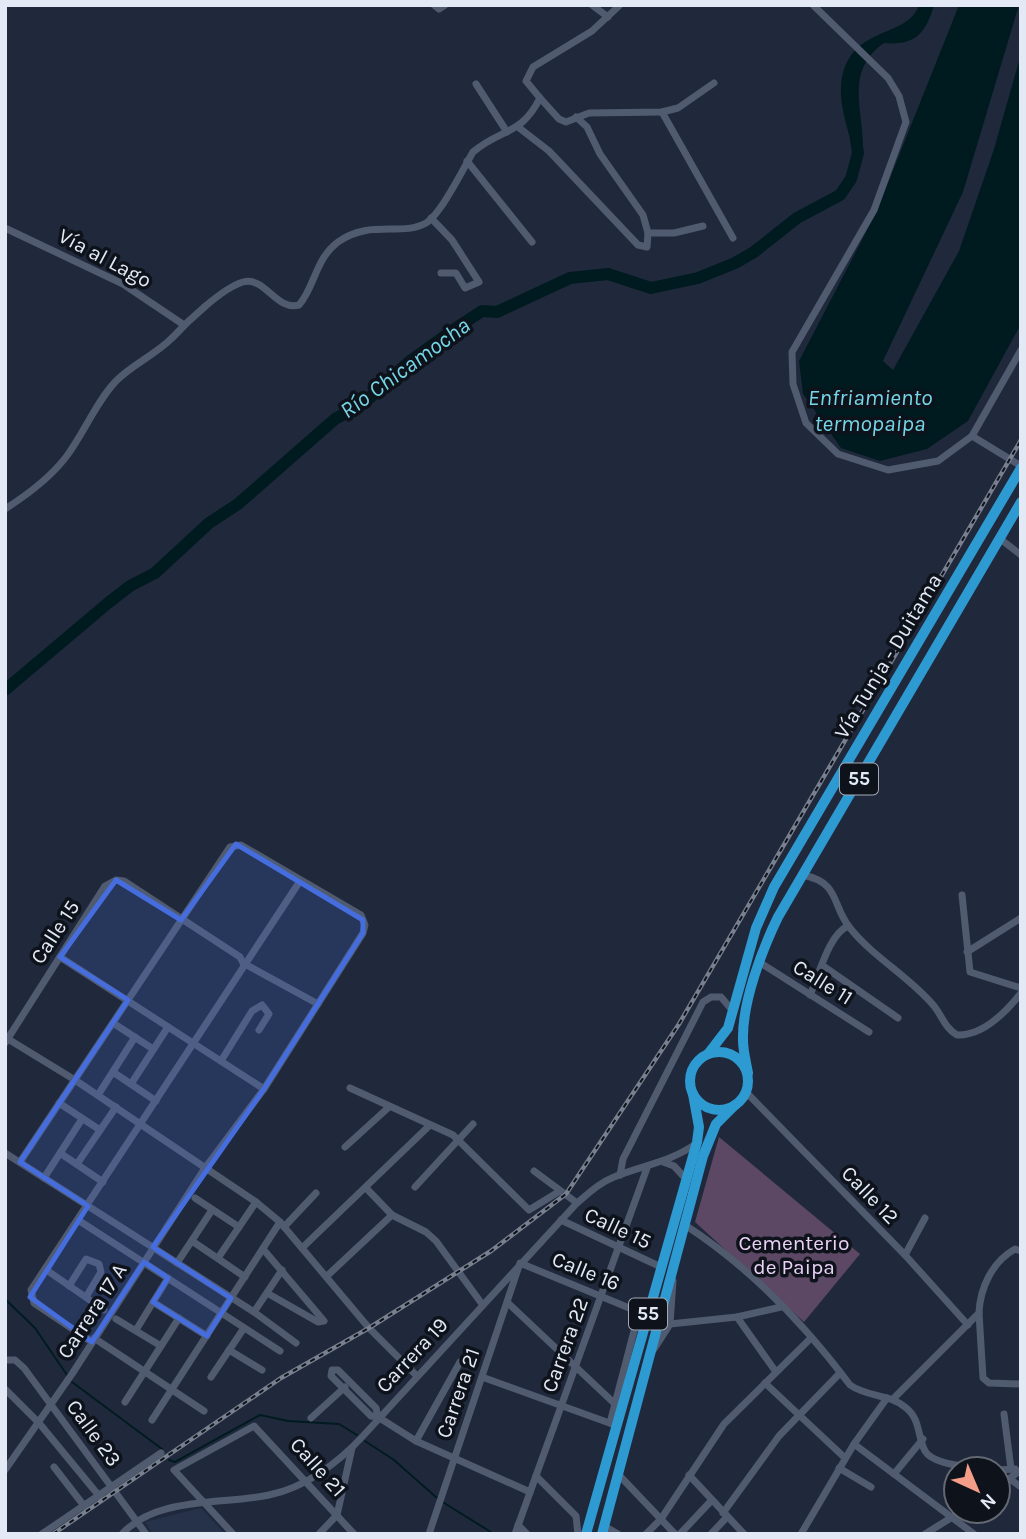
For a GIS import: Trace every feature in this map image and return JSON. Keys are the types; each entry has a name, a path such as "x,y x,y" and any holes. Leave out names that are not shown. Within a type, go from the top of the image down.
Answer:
{"highway":[{"name":"Vía Tunja - Duitama","path":"708,1054 723,1037 755,929 774,887 1021,467"},
{"name":"Vía Tunja - Duitama","path":"748,1073 743,1030 759,962 778,916 1021,502"},
{"path":"708,1054 720,1051 732,1054 742,1062 748,1073"},
{"name":"55","path":"586,1534 613,1424 697,1142 699,1127 690,1084 694,1066 708,1054"},
{"name":"55","path":"603,1530 711,1134 723,1115 746,1092 748,1073"},
{"path":"693,1094 711,1109 723,1110 735,1105"}],"street":[{"path":"434,5 439,9 445,5"},
{"path":"592,5 608,17"},
{"path":"620,5 592,32 533,67 526,81 563,122 589,113 662,112 690,102 714,83"},
{"path":"813,5 871,60 899,96 905,122 874,210 792,352 793,384 806,423 838,454 888,470 938,461 972,436 1021,350"},
{"path":"476,84 507,132"},
{"path":"5,509 49,475 66,457 116,381 168,342 184,325 244,282 255,283 282,304 290,307 299,305 322,260 335,244 352,233 372,228 415,227 431,218 467,161 482,144 527,121 540,98"},
{"path":"662,112 733,238"},
{"path":"518,127 549,150 638,245 647,247 649,233 643,215 600,154 587,127 576,117"},
{"path":"467,161 532,242"},
{"path":"431,218 452,240 479,282 465,288 457,274 441,273"},
{"path":"649,233 674,233 703,226"},
{"name":"Vía al Lago","path":"5,228 99,271 184,325"},
{"path":"972,436 1021,467"},
{"path":"999,538 1021,555"},
{"path":"20,1163 230,847 236,844 300,881 243,962 194,1043 31,1290 32,1300 204,1411"},
{"path":"803,875 815,878 832,890 848,926 885,964 934,1006 946,1026 957,1035 983,1028 1006,1012 1021,991 973,974 969,967 962,895"},
{"name":"Calle 15","path":"7,1041 106,886 116,880 124,881 181,920"},
{"name":"Carrera 17 A","path":"5,1470 72,1374 205,1168 264,1089 363,933 365,925 361,915 300,881"},
{"path":"967,952 1021,918"},
{"path":"181,920 240,957 243,962 318,1004"},
{"path":"810,995 835,939 848,926"},
{"path":"60,957 264,1089"},
{"name":"Calle 11","path":"759,962 869,1032"},
{"path":"823,966 898,1018"},
{"path":"620,1175 624,1159 703,1002 711,997 722,997 732,1010"},
{"path":"221,1061 252,1011 262,1005 269,1014 259,1030"},
{"path":"113,1023 153,1049"},
{"path":"131,1084 168,1027"},
{"path":"98,1096 135,1037"},
{"path":"7,1041 75,1080 256,1202 282,1225 369,1328 417,1376"},
{"path":"113,1072 156,1101"},
{"path":"351,1088 460,1141 529,1210 560,1191"},
{"name":"Calle 12","path":"746,1092 905,1255 968,1325"},
{"path":"59,1103 100,1130"},
{"path":"77,1164 116,1107"},
{"path":"345,1147 389,1107"},
{"path":"44,1178 82,1119"},
{"path":"415,1187 473,1124"},
{"path":"302,1248 367,1189 429,1126"},
{"name":"Carrera 19","path":"122,1534 136,1520 160,1511 271,1495 307,1480 363,1436 577,1203 596,1187 620,1175 663,1162 697,1142"},
{"path":"5,1153 254,1312 296,1343"},
{"path":"60,1153 103,1182"},
{"path":"663,1162 674,1166 687,1180"},
{"name":"Carrera 22","path":"515,1534 647,1168"},
{"path":"534,1171 577,1203"},
{"path":"367,1189 392,1215 426,1232 436,1241 482,1304"},
{"path":"152,1420 263,1249 282,1225 316,1193"},
{"path":"195,1198 239,1227"},
{"path":"218,1258 256,1202"},
{"path":"177,1263 212,1209"},
{"path":"327,1276 392,1215"},
{"path":"905,1255 925,1217"},
{"path":"78,1220 280,1351"},
{"name":"Calle 15","path":"561,1220 661,1267"},
{"path":"685,1225 720,1248 781,1307 850,1385 862,1393 890,1399 910,1411 923,1439 925,1451 932,1458 942,1460"},
{"path":"192,1241 245,1277"},
{"path":"263,1249 324,1321 318,1322 267,1293"},
{"path":"1021,1251 1015,1249 1009,1252 987,1278 979,1295 978,1313 983,1378 989,1383 1021,1384"},
{"path":"69,1286 86,1259 99,1264 101,1272 86,1297"},
{"name":"Calle 16","path":"520,1263 639,1312 614,1403"},
{"name":"Carrera 21","path":"429,1534 520,1263"},
{"path":"45,1269 104,1310"},
{"path":"651,1352 670,1324 673,1269"},
{"path":"254,1312 282,1270"},
{"path":"136,1330 168,1278"},
{"path":"153,1302 207,1336"},
{"path":"482,1377 613,1424 614,1403 508,1303"},
{"path":"670,1324 737,1317 781,1307"},
{"path":"801,1534 854,1444 890,1399 978,1313"},
{"path":"737,1317 776,1373"},
{"path":"124,1402 179,1318"},
{"path":"116,1319 161,1346"},
{"path":"211,1377 244,1328"},
{"path":"646,1534 661,1519 724,1424 811,1338"},
{"path":"229,1350 261,1370"},
{"name":"Calle 23","path":"8,1359 24,1368 146,1534"},
{"path":"416,1441 460,1362"},
{"path":"378,1417 376,1408 338,1370 332,1370 331,1376 371,1416 378,1417 416,1441 530,1492"},
{"path":"711,1534 779,1436 841,1373"},
{"path":"312,1418 350,1382"},
{"path":"765,1383 845,1458"},
{"path":"5,1389 38,1423 100,1497"},
{"path":"1004,1414 1009,1455"},
{"name":"Calle 21","path":"206,1504 174,1470 254,1426 307,1480 354,1534"},
{"path":"894,1474 923,1439"},
{"path":"854,1444 942,1510"},
{"path":"319,1534 337,1515 353,1446"},
{"path":"42,1534 112,1489 161,1452"},
{"path":"54,1467 85,1507"},
{"path":"839,1468 871,1487"},
{"path":"618,1474 678,1534 711,1501"},
{"path":"689,1475 744,1534"},
{"path":"536,1476 576,1516 579,1523 578,1534"},
{"path":"206,1504 233,1534"},
{"path":"925,1534 942,1524"},
{"path":"518,1525 527,1534"},
{"path":"603,1530 618,1534"}],"highlighted area":[{"path":"236,844 363,920 363,933 264,1089 153,1247 231,1298 207,1336 153,1302 168,1278 144,1262 92,1342 30,1297 88,1206 20,1162 128,1000 60,957 116,880 181,920"}],"shaded area":[{"path":"201,1508 225,1534 153,1534 145,1522"}],"green space":[{"name":"Cementerio de Paipa","path":"719,1137 860,1254 804,1322 695,1222"}],"water":[{"path":"919,5 934,5 923,31 911,40 884,43 871,54 864,66 859,93 863,152 853,154 841,94 846,65 854,52 865,42 903,24"},
{"name":"Enfriamiento termopaipa","path":"959,5 1019,5 963,192 883,361 893,370 959,251 994,149 1021,54 1021,324 968,421 927,449 880,461 841,448 803,394 799,361 876,213"}],"waterway":[{"name":"Río Chicamocha","path":"5,690 108,603 130,586 155,573 209,523 238,504 335,419 364,403 410,361 482,311 497,312 570,278 608,274 651,288 698,278 735,263 754,252 797,218 840,195 851,179 858,153 856,139"},
{"path":"5,1299 35,1328 67,1375"},
{"path":"72,1382 162,1449"},
{"path":"169,1460 175,1462 260,1415 288,1421 339,1424 357,1435"},
{"path":"365,1441 394,1460 437,1498"},
{"path":"441,1501 494,1534"}],"railway":[{"path":"53,1534 281,1378 369,1328 491,1251 566,1194 679,1024 1021,440"}]}
